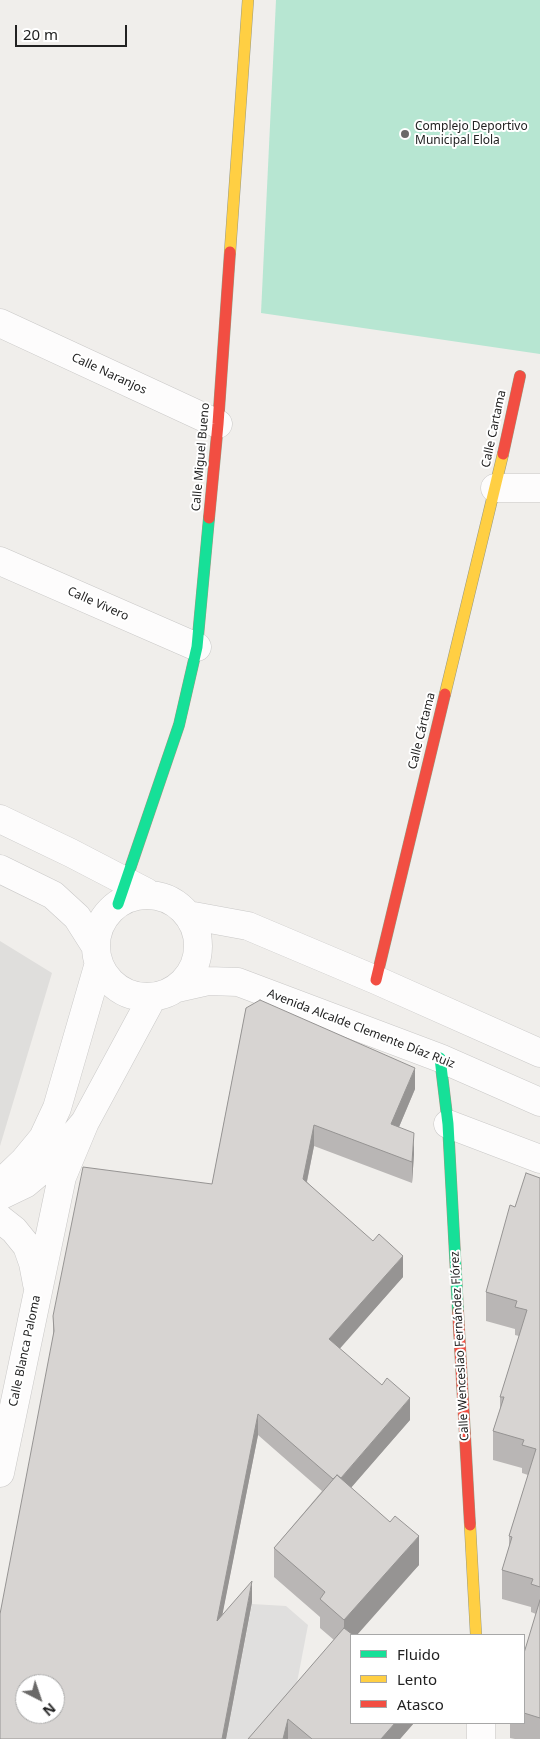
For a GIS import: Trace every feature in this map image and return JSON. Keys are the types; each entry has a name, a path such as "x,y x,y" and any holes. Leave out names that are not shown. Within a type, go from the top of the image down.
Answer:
{"street":[{"name":"Calle Miguel Bueno","path":"122,893 179,725 197,647 218,424 248,0"},
{"name":"Calle Naranjos","path":"0,323 218,424"},
{"name":"Calle Cartama","path":"495,488 520,376"},
{"path":"495,488 540,488"},
{"name":"Calle Cártama","path":"376,980 495,488"},
{"name":"Calle Vivero","path":"0,561 197,647"},
{"path":"0,819 122,893 163,897 175,903 188,915 196,930 199,944 197,961 189,976 177,988 165,995 152,998 134,996 119,990 107,978 78,917 53,895 0,869"},
{"path":"0,1184 24,1162 43,1138 57,1108 97,955 99,931 106,916 122,893"},
{"path":"188,915 248,926 376,980 540,1053"},
{"name":"Avenida Alcalde Clemente Díaz Ruiz","path":"177,988 208,980 238,982 440,1058 540,1102"},
{"path":"0,1196 25,1184 49,1164 85,1122 152,998"},
{"name":"Calle Wenceslao Fernández Flórez","path":"440,1058 448,1124 476,1634"},
{"name":"Calle Blanca Paloma","path":"0,1473 62,1178 85,1122"},
{"path":"448,1124 540,1159"},
{"path":"0,1219 14,1230 27,1246 38,1288"},
{"path":"480,1724 481,1739"}],"shaded area":[{"path":"0,941 52,973 0,1146"},
{"path":"252,1604 286,1606 308,1625 295,1693 259,1739 226,1739"}],"green space":[{"name":"Complejo Deportivo Municipal Elola","path":"276,0 540,0 540,354 261,313"}],"building":[{"path":"260,1000 415,1068 391,1124 414,1133 412,1162 314,1125 303,1179 373,1241 379,1234 403,1256 329,1339 382,1385 387,1378 410,1398 341,1478 337,1475 333,1479 258,1414 217,1621 252,1581 222,1739 0,1739 0,1614 54,1331 53,1316 83,1167 212,1184 246,1008"},
{"path":"526,1173 540,1178 540,1587 531,1584 533,1579 502,1570 512,1537 509,1536 536,1449 522,1445 524,1440 493,1431 504,1397 500,1397 527,1310 515,1307 517,1301 486,1292 510,1205 515,1207"},
{"path":"337,1475 390,1522 395,1516 419,1536 344,1620 320,1599 325,1592 274,1548"},
{"path":"540,1600 540,1718 525,1713 525,1650"},
{"path":"344,1628 352,1634 350,1634 350,1724 394,1724 381,1739 312,1739 288,1719 283,1739 248,1739"}],"traffic: fast":[{"path":"118,904 179,725 197,647 209,518"},
{"path":"440,1058 448,1124 458,1311"}],"traffic: slow":[{"path":"230,252 248,0"},
{"path":"445,694 503,454"},
{"path":"470,1525 476,1634"}],"traffic: jam":[{"path":"209,518 218,424 230,252"},
{"path":"503,454 520,376"},
{"path":"376,980 445,694"},
{"path":"458,1311 470,1525"}],"place":[{"name":"Complejo Deportivo Municipal Elola","path":"405,134"}]}
